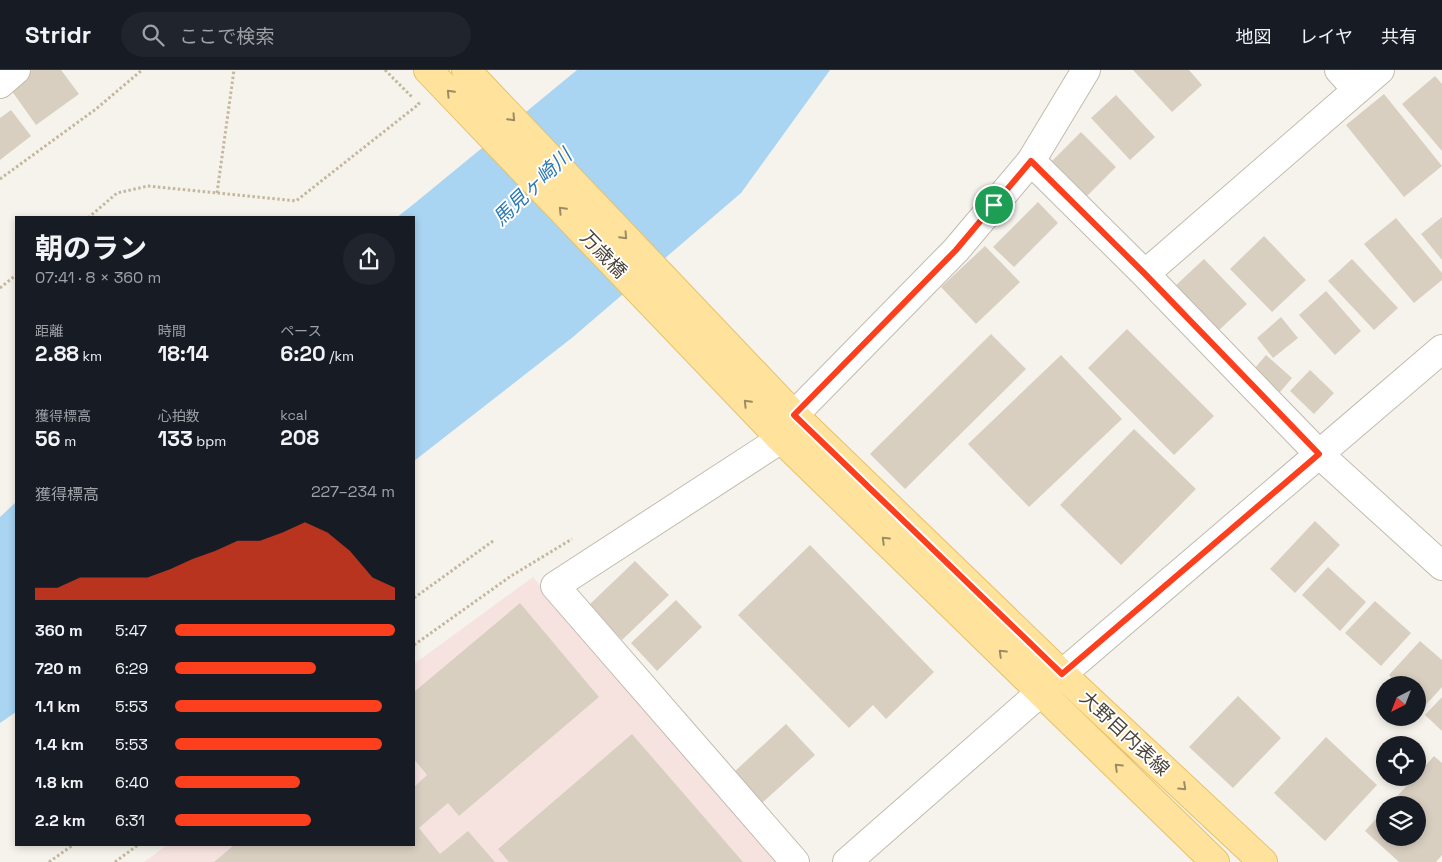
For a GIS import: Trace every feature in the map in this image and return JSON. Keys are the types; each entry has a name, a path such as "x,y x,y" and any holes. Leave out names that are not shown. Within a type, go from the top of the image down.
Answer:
{"main road":[{"name":"万歳橋","path":"428,70 787,427"},
{"name":"万歳橋","path":"466,70 787,427"},
{"name":"大野目内表線","path":"787,427 1062,674 1263,862"},
{"name":"大野目内表線","path":"787,427 1042,692 1215,862"}],"street":[{"path":"0,84 16,70"},
{"path":"795,862 555,586 787,427 956,250 1031,161 1086,70"},
{"path":"1339,70 1357,90"},
{"path":"1145,274 1380,70"},
{"path":"1031,161 1145,274 1319,454 1442,566"},
{"path":"1062,674 1442,349"},
{"path":"847,862 1042,692"}],"path":[{"path":"0,179 96,108 142,70"},
{"path":"217,193 234,70"},
{"path":"90,216 117,193 148,186 296,201 419,104 385,70"},
{"path":"0,288 15,276"},
{"path":"415,597 493,541"},
{"path":"49,862 72,846"},
{"path":"115,862 137,846"}],"shaded area":[{"path":"533,577 775,862 144,862 166,846 415,846 415,663"}],"water":[{"name":"馬見ヶ崎川","path":"577,70 830,70 741,193 573,337 415,460 415,216 399,216"},
{"path":"15,503 15,713 0,723 0,517"}],"building":[{"path":"32,70 61,70 79,94 36,125 9,87"},
{"path":"1133,70 1189,70 1202,85 1172,112"},
{"path":"1435,76 1442,84 1442,151 1402,104"},
{"path":"1384,94 1442,166 1404,197 1346,125"},
{"path":"1116,95 1155,137 1130,160 1091,118"},
{"path":"11,110 31,136 0,160 0,118"},
{"path":"1081,132 1116,167 1087,196 1052,161"},
{"path":"1038,202 1058,223 1014,267 993,247"},
{"path":"1442,217 1442,260 1421,234"},
{"path":"1396,218 1442,273 1442,280 1414,303 1364,244"},
{"path":"1264,236 1306,280 1272,312 1230,269"},
{"path":"985,246 1020,282 976,324 941,287"},
{"path":"1204,259 1247,304 1217,332 1174,287"},
{"path":"1352,259 1398,308 1374,330 1328,281"},
{"path":"1326,291 1361,331 1335,355 1299,315"},
{"path":"1281,317 1298,338 1273,358 1257,338"},
{"path":"1127,329 1214,416 1174,455 1088,368"},
{"path":"991,334 1026,369 905,489 870,454"},
{"path":"1061,355 1122,419 1029,507 968,444"},
{"path":"1266,355 1292,378 1275,398 1249,375"},
{"path":"1310,370 1334,393 1314,414 1290,391"},
{"path":"1134,429 1196,489 1121,565 1060,505"},
{"path":"1315,521 1340,545 1295,593 1270,569"},
{"path":"810,545 934,672 886,719 873,705 849,728 738,615"},
{"path":"635,561 669,595 622,640 589,605"},
{"path":"1328,567 1366,602 1340,631 1302,595"},
{"path":"676,600 702,627 657,671 631,643"},
{"path":"1375,601 1411,633 1381,666 1345,633"},
{"path":"520,603 599,697 459,816 448,803 419,828 440,854 468,831 495,862 214,862 233,846 415,846 415,786 427,775 415,760 415,691"},
{"path":"1420,641 1442,660 1442,687 1426,705 1426,676 1389,675"},
{"path":"1238,696 1281,738 1233,788 1189,747"},
{"path":"1442,697 1442,731 1426,716"},
{"path":"786,724 815,755 762,803 734,772"},
{"path":"632,734 743,862 509,862 498,849"},
{"path":"1326,737 1376,784 1325,841 1274,793"},
{"path":"1434,756 1442,763 1442,855 1436,862 1399,862 1381,846 1426,846 1426,796 1397,796 1407,786 1426,786 1426,765"},
{"path":"1376,819 1376,841 1365,831"}],"route":[{"path":"1031,161 1145,274 1319,454 1062,674 794,415 956,250 994,205 1031,161"}]}
